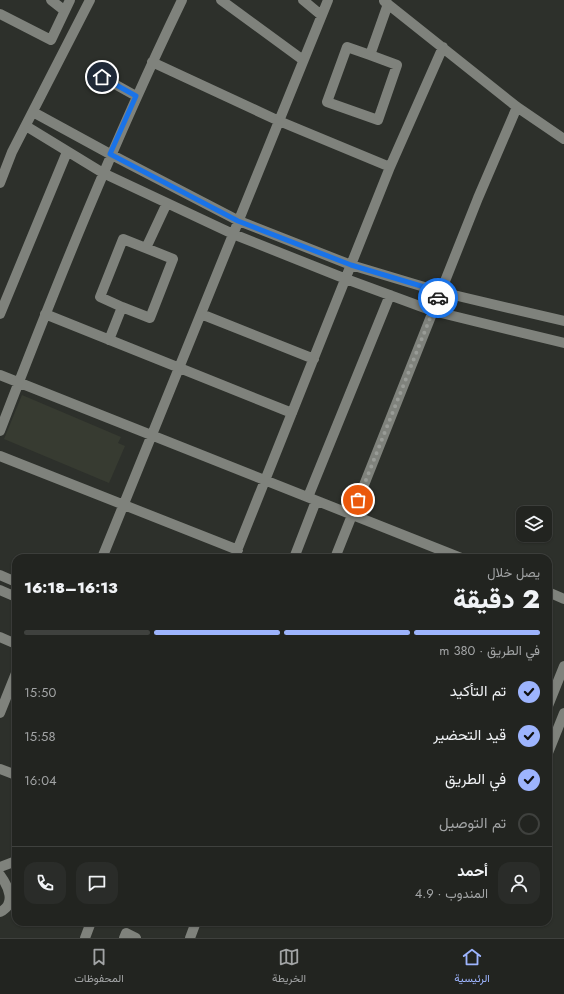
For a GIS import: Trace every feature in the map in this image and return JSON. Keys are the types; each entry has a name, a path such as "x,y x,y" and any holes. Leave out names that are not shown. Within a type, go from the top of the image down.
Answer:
{"street":[{"path":"51,0 65,11"},
{"path":"0,14 51,40 70,0"},
{"path":"0,182 12,152 90,0"},
{"path":"0,431 45,314 110,154 182,0"},
{"path":"221,0 303,60"},
{"path":"303,0 321,15"},
{"path":"104,554 328,0"},
{"path":"370,55 385,2 518,106 564,139"},
{"path":"347,47 370,55 397,65 378,120 327,102 347,47"},
{"path":"0,456 123,505 236,554 390,167 443,47"},
{"path":"152,62 278,121 390,167"},
{"path":"102,77 136,96"},
{"path":"337,554 478,198 518,106"},
{"path":"33,112 238,221 351,265 441,292 564,322"},
{"path":"26,126 103,173 233,234 346,279 433,311 564,343"},
{"path":"0,314 67,152"},
{"path":"146,248 166,203"},
{"path":"123,239 173,259 150,318 122,307 100,298 123,239"},
{"path":"295,554 312,499 390,295"},
{"path":"109,340 122,307"},
{"path":"45,314 180,367 292,414"},
{"path":"201,314 314,359"},
{"path":"0,375 451,554"},
{"path":"0,575 12,580"},
{"path":"0,590 12,595"},
{"path":"552,594 564,599"},
{"path":"0,637 12,642"},
{"path":"552,696 564,666"},
{"path":"1,709 12,683"},
{"path":"552,743 564,713"},
{"path":"0,769 12,774"},
{"path":"0,867 12,862"},
{"path":"0,874 7,884 10,898 8,905 0,912"},
{"path":"85,938 90,926"},
{"path":"190,938 194,926"},
{"path":"124,938 126,933 136,938"}],"shaded area":[{"path":"22,395 121,437 118,443 125,446 109,483 4,439"}],"way so far":[{"path":"358,500 438,298"}],"route":[{"path":"102,77 136,96 110,154 238,221 351,265 441,292 438,298"}]}
